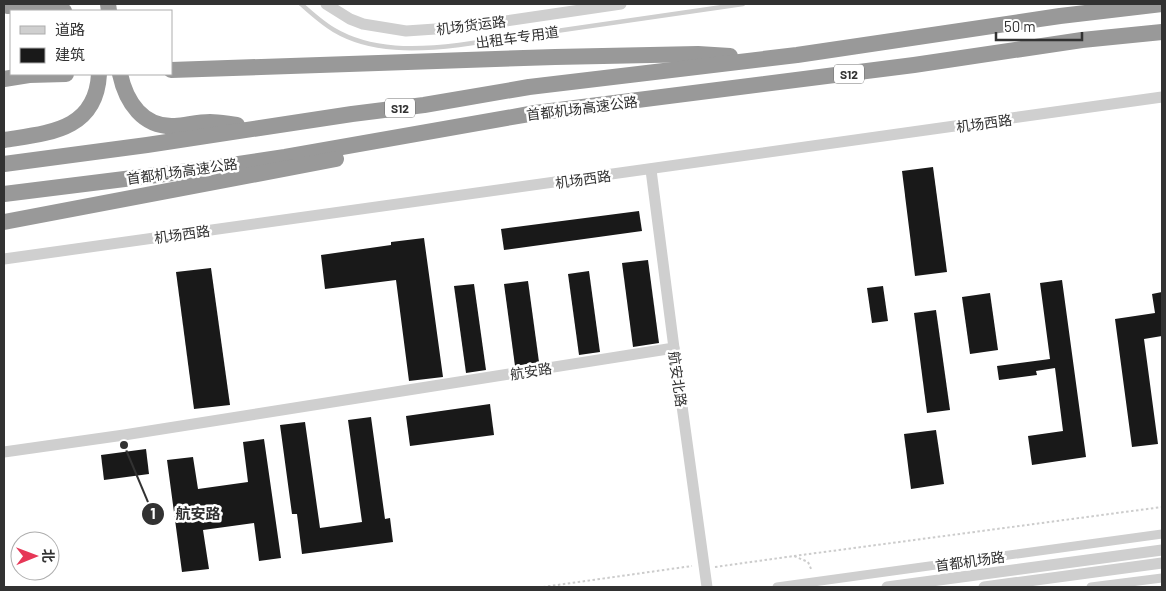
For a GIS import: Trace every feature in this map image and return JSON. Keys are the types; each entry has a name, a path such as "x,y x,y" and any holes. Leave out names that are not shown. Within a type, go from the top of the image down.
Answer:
{"highway":[{"name":"首都机场高速公路","path":"4,164 424,105 563,82 798,55 1060,16 1162,4"},
{"path":"7,6 38,5 60,10"},
{"name":"首都机场高速公路","path":"4,194 285,157 535,113 914,66 1082,40 1162,32"},
{"path":"172,70 698,54 746,58 798,55"},
{"path":"4,79 29,75"},
{"path":"4,140 52,132 67,127 90,106 98,85 99,75"},
{"path":"120,75 129,102 145,119 156,124 175,126 212,122 253,128 266,126"},
{"path":"4,222 446,138 535,113"}],"street":[{"name":"机场货运路","path":"326,4 350,19 363,24 406,31 465,27 621,4"},
{"name":"机场西路","path":"4,259 1162,98"},
{"name":"航安北路","path":"651,170 707,587"},
{"name":"航安路","path":"4,452 134,434 674,348"},
{"name":"首都机场路","path":"777,587 839,583 1162,534"},
{"name":"首都机场路","path":"887,587 1162,550"},
{"name":"首都机场路","path":"984,587 1162,563"},
{"path":"1091,587 1162,578"}],"lane":[{"name":"出租车专用道","path":"301,4 335,30 362,42 412,49 459,45 744,4"}],"path":[{"path":"543,587 694,566 696,569 704,568 1162,507"},
{"path":"794,556 808,562 815,576"}],"building":[{"path":"933,167 947,272 915,276 902,171"},
{"path":"639,211 642,231 504,250 501,229"},
{"path":"424,238 443,377 409,381 396,280 325,289 321,255 391,245 391,242"},
{"path":"648,260 659,343 633,347 622,263"},
{"path":"211,268 230,405 194,409 176,272"},
{"path":"589,271 600,352 579,355 568,274"},
{"path":"1062,280 1086,457 1032,465 1028,436 1063,431 1055,368 1036,371 1037,375 999,380 997,366 1050,359 1040,283"},
{"path":"528,281 539,362 515,366 504,284"},
{"path":"474,284 486,370 466,373 454,286"},
{"path":"883,286 888,321 872,323 867,288"},
{"path":"1162,292 1162,336 1144,339 1158,444 1132,447 1115,319 1155,313 1152,294"},
{"path":"990,293 998,350 970,354 962,297"},
{"path":"936,310 950,410 927,413 914,313"},
{"path":"490,404 494,435 410,446 406,416"},
{"path":"371,417 385,519 390,518 393,542 302,554 297,514 292,514 280,425 305,422 320,528 362,522 348,420"},
{"path":"936,430 944,484 911,489 904,434"},
{"path":"264,439 281,558 259,561 254,523 203,530 209,569 182,572 167,460 193,457 198,489 248,482 243,442"},
{"path":"146,449 149,474 104,480 101,455"}],"place":[{"name":"航安路","path":"124,445"}]}
